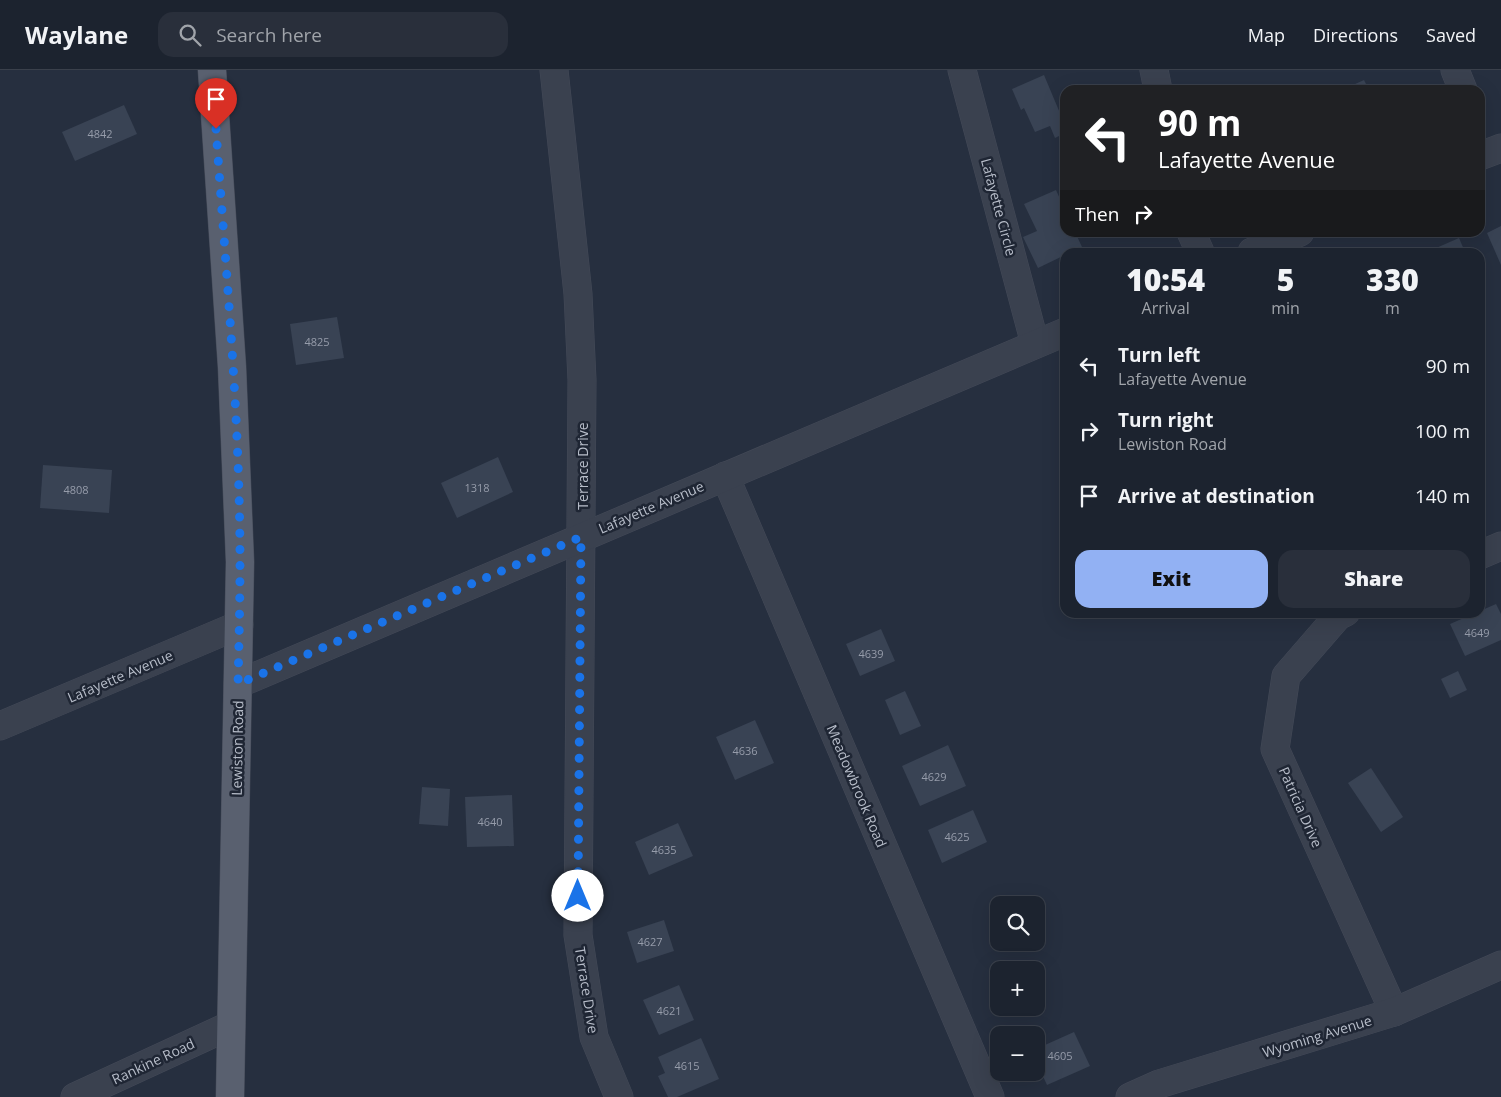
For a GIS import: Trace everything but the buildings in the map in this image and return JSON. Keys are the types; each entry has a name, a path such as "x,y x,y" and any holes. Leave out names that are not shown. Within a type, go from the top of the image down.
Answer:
{"main road":[{"name":"Lewiston Road","path":"212,70 236,435 240,562 230,1097"}],"street":[{"name":"Terrace Drive","path":"554,70 580,331 582,380 578,935 594,1037 619,1097"},
{"name":"Lafayette Circle","path":"962,70 1035,344"},
{"path":"1154,70 1157,85"},
{"path":"1455,70 1461,85"},
{"path":"1262,248 1288,237"},
{"name":"Lafayette Avenue","path":"238,684 1060,334"},
{"name":"Meadowbrook Road","path":"725,476 990,1097"},
{"path":"1485,553 1501,546"},
{"name":"Patricia Drive","path":"1336,618 1286,676 1274,749 1394,1012"},
{"name":"Lafayette Avenue","path":"0,726 239,625"},
{"name":"Wyoming Avenue","path":"1130,1097 1162,1091 1394,1012 1501,964"},
{"name":"Rankine Road","path":"75,1097 231,1025"}],"route":[{"path":"216,129 239,500 238,684 581,537 578,896"}]}
